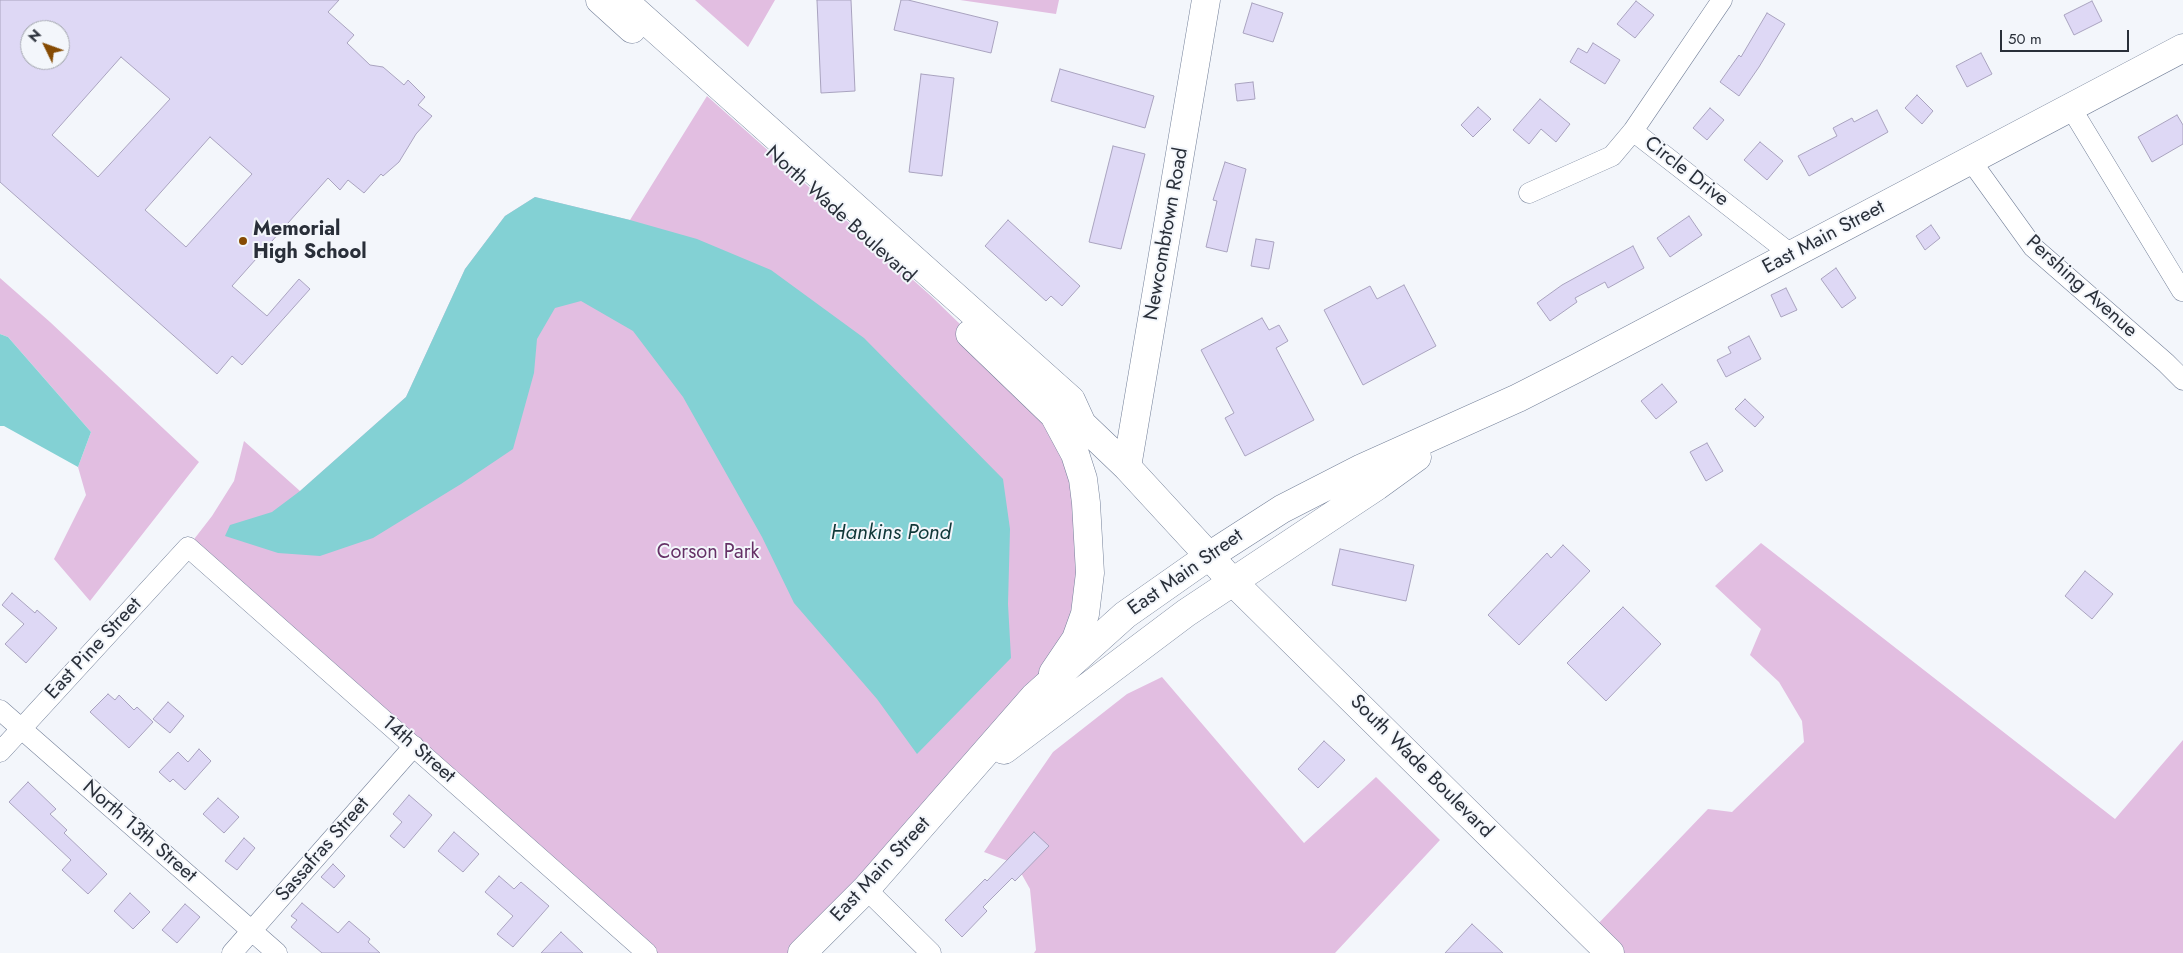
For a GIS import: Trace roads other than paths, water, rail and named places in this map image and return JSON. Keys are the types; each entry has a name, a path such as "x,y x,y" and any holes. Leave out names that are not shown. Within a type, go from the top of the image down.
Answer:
{"main road":[{"name":"North Wade Boulevard","path":"600,0 931,296 1054,415 1082,424"},
{"name":"North Wade Boulevard","path":"623,0 1071,400 1082,424 1127,467 1232,581"},
{"name":"Newcombtown Road","path":"1127,467 1206,0"},
{"name":"East Main Street","path":"802,953 866,889 1034,697 1125,615 1208,556 1282,509 1362,468 1462,424 1577,368 2183,48"},
{"path":"1034,697 1076,639 1085,614 1090,573 1086,503 1082,480 1075,454 1054,415"},
{"name":"East Main Street","path":"958,786 1114,666 1232,581 1377,486 1462,424"},
{"name":"South Wade Boulevard","path":"1232,581 1610,953"}],"street":[{"name":"Circle Drive","path":"1722,0 1633,131 1792,255"},
{"path":"2071,108 2182,291"},
{"path":"1529,193 1612,156 1633,131"},
{"name":"Pershing Avenue","path":"1971,161 2033,247 2183,380"},
{"name":"East Pine Street","path":"0,752 188,547"},
{"name":"14th Street","path":"188,547 647,953"},
{"name":"North 13th Street","path":"0,710 277,953"},
{"name":"Sassafras Street","path":"232,953 414,746"},
{"path":"866,889 931,953"}],"water":[{"name":"Hankins Pond","path":"535,197 630,220 697,239 771,270 864,338 1003,479 1010,529 1008,604 1011,658 917,754 877,699 794,603 762,537 683,397 633,331 581,301 555,308 537,339 534,373 513,449 461,484 373,538 320,556 278,553 225,536 230,525 272,512 300,491 406,397 465,269 505,216"},
{"path":"0,334 8,337 91,432 78,467 4,426 0,426"}],"place":[{"name":"Memorial High School","path":"243,241"}],"park label":[{"name":"Corson Park","path":"708,553"}]}
